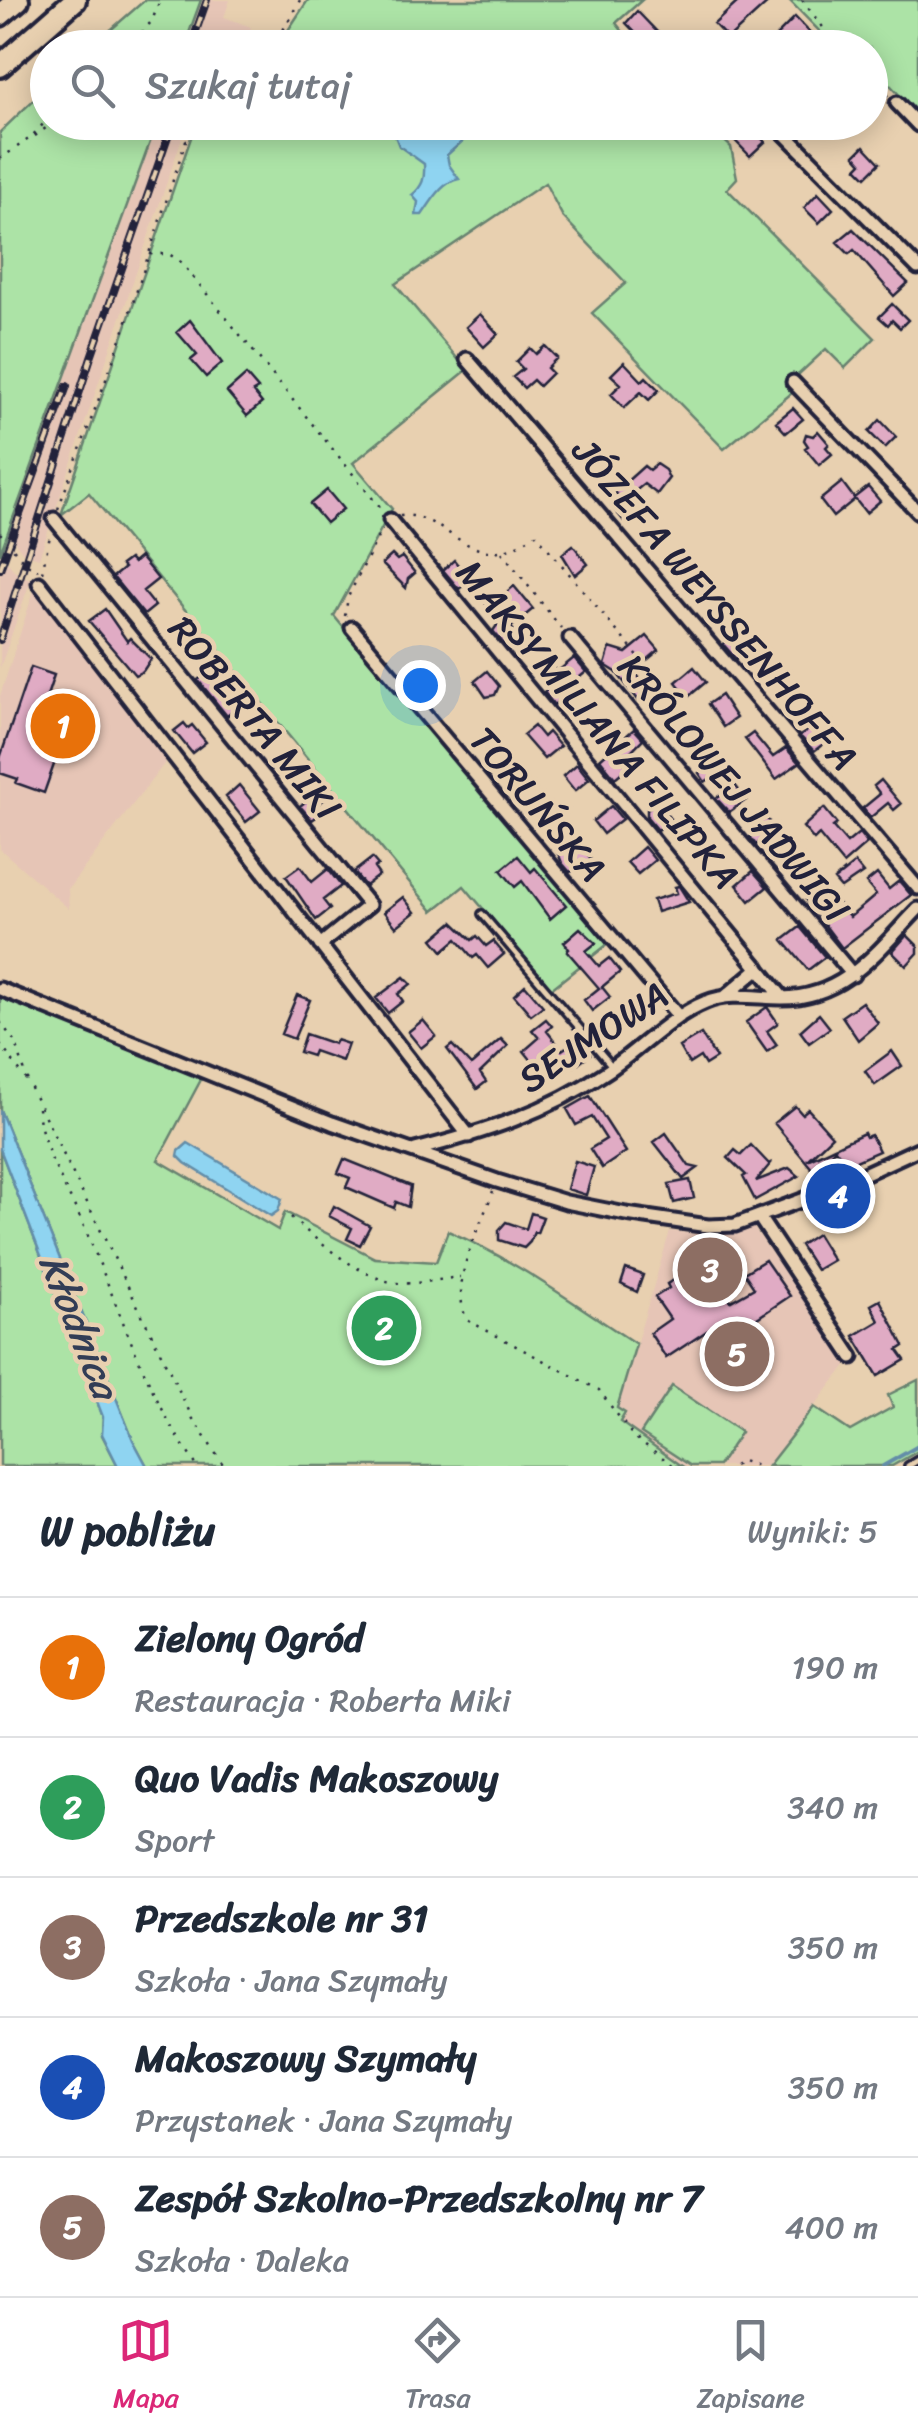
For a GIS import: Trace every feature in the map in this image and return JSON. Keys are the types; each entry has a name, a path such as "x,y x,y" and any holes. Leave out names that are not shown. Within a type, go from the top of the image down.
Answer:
{"highway":[{"path":"0,15 18,0"},
{"path":"41,30 75,0"},
{"path":"0,66 30,40"}],"street":[{"path":"897,103 918,125"},
{"path":"791,140 918,268"},
{"name":"JÓZEFA WEYSSENHOFFA","path":"467,359 918,888"},
{"path":"794,382 918,512"},
{"name":"ROBERTA MIKI","path":"54,519 369,905 320,944"},
{"name":"MAKSYMILIANA FILIPKA","path":"390,520 782,998"},
{"path":"41,578 469,1136"},
{"name":"TORUŃSKA","path":"352,628 679,1017"},
{"name":"KRÓLOWEJ JADWIGI","path":"570,638 853,976"},
{"name":"SEJMOWA","path":"413,1150 512,1122 613,1067 679,1017 709,1000 818,994 853,976 918,909"},
{"path":"725,997 759,968"},
{"path":"0,990 315,1117 497,1181 566,1202 698,1225 722,1227 759,1218 850,1182 918,1149"},
{"path":"759,1218 852,1357"}],"lane":[{"path":"482,914 613,1067"},
{"path":"908,1466 918,1460"}],"path":[{"path":"143,30 152,21 160,0"},
{"path":"283,30 300,0"},
{"path":"802,0 825,30"},
{"path":"888,96 897,103"},
{"path":"0,159 30,138"},
{"path":"41,578 54,519 186,140"},
{"path":"149,254 169,254 181,262 390,520"},
{"path":"352,628 343,613 348,597 390,520 405,514 419,516 487,551 500,551 536,534 680,706"},
{"path":"0,533 41,578"},
{"path":"500,551 570,638"},
{"path":"0,1022 16,1043 28,1082 193,1420 224,1466"},
{"path":"0,1044 28,1082"},
{"path":"38,1103 41,1131 127,1333 160,1402 198,1466"},
{"path":"497,1181 462,1277 461,1308 474,1326 598,1390 633,1436 674,1466"},
{"path":"291,1217 322,1246 382,1279 398,1284 462,1277"},
{"path":"734,1466 742,1462 757,1466"}],"shaded area":[{"path":"201,0 230,0 224,17 251,27 250,30 190,30"},
{"path":"151,140 181,140 39,558 23,553 8,533"},
{"path":"0,553 17,574 31,579 0,668"},
{"path":"35,587 167,760 68,889 69,909 0,849 0,696"},
{"path":"754,1228 848,1363 768,1466 682,1466 614,1418 670,1231 714,1236"}],"green space":[{"path":"145,0 201,0 190,30 111,30"},
{"path":"308,0 642,0 616,23 622,30 288,30"},
{"path":"789,0 918,0 918,115 888,83 888,30 818,30"},
{"path":"30,103 30,140 151,140 0,554 0,132"},
{"path":"190,140 724,140 731,147 737,178 727,189 875,338 845,368 826,349 787,385 793,392 724,449 592,313 626,283 563,217 545,183 395,284 467,370 353,463 392,509 334,616 608,944 551,989 464,886 433,911 89,493 61,515"},
{"path":"0,997 203,1076 158,1160 278,1230 285,1212 375,1258 436,1262 448,1231 521,1269 636,1344 617,1408 625,1413 620,1422 682,1466 147,1466 133,1440 0,1110"},
{"path":"0,1149 103,1417 102,1435 118,1466 0,1466"},
{"path":"918,1380 918,1451 892,1466 768,1466 814,1407 850,1431 893,1407 888,1395"},
{"path":"672,1386 741,1432 718,1466 691,1466 641,1433"}],"water":[{"path":"397,140 464,140 447,155 459,179 442,188 422,215 416,215 418,202 412,195 422,181 424,164"},
{"name":"Kłodnica","path":"0,1110 133,1440 147,1466 118,1466 102,1434 103,1417 0,1149"},
{"path":"188,1143 282,1199 278,1211 271,1216 185,1163 178,1156"}],"building":[{"path":"740,0 771,0 738,30 720,30 714,24"},
{"path":"637,11 655,30 633,30 626,23"},
{"path":"795,17 807,30 782,30"},
{"path":"734,140 763,140 750,156"},
{"path":"864,146 880,163 866,177 857,168 862,163 855,155"},
{"path":"818,193 833,209 819,223 804,208"},
{"path":"853,229 908,283 894,296 854,250 849,254 837,242"},
{"path":"892,304 908,320 900,328 892,320 888,325 879,317"},
{"path":"480,314 498,334 484,347 466,327"},
{"path":"190,320 222,363 206,377 191,360 197,355 177,332"},
{"path":"545,346 557,358 547,368 552,373 539,386 533,380 524,388 513,377 523,369 516,362 530,348 536,354"},
{"path":"624,362 642,381 646,377 659,390 649,400 641,392 624,408 611,394 621,384 611,375"},
{"path":"246,375 258,389 253,392 262,403 247,416 227,392"},
{"path":"793,408 803,419 786,433 776,422"},
{"path":"880,420 896,437 885,448 869,432"},
{"path":"818,431 832,454 819,465 805,448 808,446 804,440 806,434 813,436"},
{"path":"656,464 669,478 657,494 644,484 628,497 640,511 624,521 612,506 620,498 615,492 644,466 649,470"},
{"path":"842,482 854,498 868,487 880,501 866,513 855,499 833,517 820,500"},
{"path":"327,490 343,509 326,523 310,504"},
{"path":"573,545 588,564 575,575 562,554"},
{"path":"392,555 397,560 402,557 415,573 406,588 382,564"},
{"path":"140,557 158,579 143,591 155,606 144,615 113,577 129,559 133,563"},
{"path":"454,560 470,580 459,589 443,570"},
{"path":"514,586 533,609 511,627 516,634 504,644 493,631 500,621 486,604"},
{"path":"105,609 127,641 130,638 151,659 143,671 135,675 89,621"},
{"path":"738,631 751,646 736,659 723,644"},
{"path":"647,636 659,650 634,671 650,692 639,701 616,672 605,665 610,648 626,653"},
{"path":"574,658 586,672 564,690 567,694 554,705 544,692 550,682 539,668 548,660 557,672"},
{"path":"31,667 54,675 36,729 66,740 44,793 0,773 0,758"},
{"path":"694,667 706,682 688,697 676,682"},
{"path":"487,671 499,686 495,695 486,697 475,681"},
{"path":"208,672 219,686 235,672 257,700 248,707 244,702 227,716 198,680"},
{"path":"721,695 736,718 723,727 708,704"},
{"path":"184,723 188,728 192,725 206,742 192,753 174,731"},
{"path":"534,726 543,737 548,732 560,746 544,759 523,735"},
{"path":"814,726 826,742 814,751 800,736"},
{"path":"634,729 643,739 622,760 628,767 615,778 600,759"},
{"path":"753,733 773,757 786,748 799,763 776,779 745,739"},
{"path":"709,749 723,769 705,782 699,773 708,768 699,756"},
{"path":"577,764 589,779 575,791 563,776"},
{"path":"881,780 901,804 894,810 888,803 870,818 863,808 880,794 874,786"},
{"path":"327,784 333,792 316,806 322,813 312,820 300,806"},
{"path":"239,785 260,811 246,822 226,797"},
{"path":"735,785 746,800 729,812 716,798"},
{"path":"656,801 671,820 658,830 647,817 647,809"},
{"path":"611,806 622,819 603,834 593,821"},
{"path":"824,808 847,843 859,833 867,843 843,864 819,835 814,840 803,827"},
{"path":"766,818 776,831 756,845 750,837 755,833 751,828"},
{"path":"567,825 592,863 570,872 552,838"},
{"path":"644,847 655,860 638,874 627,862"},
{"path":"518,856 531,872 535,868 566,905 550,919 522,881 515,887 501,870"},
{"path":"372,858 379,875 365,886 354,872"},
{"path":"855,863 863,873 841,888 834,880"},
{"path":"300,866 312,882 328,869 341,886 323,900 330,909 316,920 286,876"},
{"path":"753,871 767,887 750,901 737,885"},
{"path":"877,874 889,889 899,881 911,895 842,948 806,900 818,890 824,898 829,893 850,917 876,895 866,883"},
{"path":"679,886 689,902 657,912 653,900 677,893 675,887"},
{"path":"403,897 415,912 396,927 384,912"},
{"path":"453,922 472,940 477,936 486,946 493,941 504,954 488,968 457,939 443,951 433,939"},
{"path":"800,927 825,957 808,970 783,940"},
{"path":"580,928 596,943 586,951 599,966 609,958 620,972 602,987 610,997 592,1011 584,1000 599,988 567,951 564,942"},
{"path":"907,935 918,946 918,953 906,966 892,952"},
{"path":"404,977 411,984 398,994 403,1001 388,1013 376,998"},
{"path":"525,985 543,1006 531,1015 514,995"},
{"path":"297,995 310,1000 294,1039 281,1034"},
{"path":"862,1002 878,1023 858,1040 842,1016"},
{"path":"767,1007 778,1023 767,1031 777,1045 767,1052 746,1022"},
{"path":"819,1014 830,1028 809,1043 800,1031"},
{"path":"546,1019 552,1026 547,1031 562,1050 578,1039 590,1054 549,1082 524,1051 539,1038 532,1030"},
{"path":"423,1020 436,1036 421,1048 408,1032"},
{"path":"305,1034 334,1044 336,1040 348,1044 342,1061 314,1051 312,1056 299,1052"},
{"path":"701,1034 716,1058 705,1065 700,1057 689,1064 679,1047"},
{"path":"501,1039 508,1046 480,1073 486,1082 477,1089 447,1049 452,1045 471,1065"},
{"path":"892,1051 902,1066 875,1085 865,1071"},
{"path":"590,1096 626,1152 602,1168 590,1149 606,1139 592,1117 576,1125 567,1109"},
{"path":"795,1106 802,1114 808,1109 832,1136 807,1160 864,1133 866,1137 871,1135 879,1151 847,1165 835,1149 819,1165 823,1182 774,1123"},
{"path":"666,1133 689,1166 698,1168 683,1179 654,1142"},
{"path":"751,1145 769,1164 772,1162 756,1181 789,1168 799,1176 755,1200 743,1177 746,1175 728,1158 735,1150 741,1155"},
{"path":"344,1159 411,1186 408,1207 396,1202 394,1208 346,1187 350,1178 338,1173"},
{"path":"575,1161 594,1167 586,1195 567,1189"},
{"path":"690,1180 694,1198 674,1203 669,1184"},
{"path":"334,1206 370,1226 360,1245 347,1239 352,1228 329,1216"},
{"path":"531,1213 543,1217 537,1233 524,1248 499,1240 499,1230 506,1222 526,1229"},
{"path":"817,1234 833,1260 816,1270 800,1245"},
{"path":"765,1260 790,1296 726,1339 716,1325 666,1358 650,1333 670,1319 655,1297 669,1288 667,1284 694,1271 709,1293 720,1285 731,1301 754,1288 744,1273"},
{"path":"626,1269 643,1275 637,1292 621,1284"},
{"path":"880,1300 904,1346 898,1350 905,1360 878,1376 854,1336 879,1321 871,1305"}],"waterway":[{"path":"883,1466 918,1446"}],"railway":[{"path":"196,30 207,0"},
{"path":"0,640 91,357 167,140"},
{"path":"0,569 67,386"}],"place":[{"name":"Zielony Ogród","path":"63,726"},
{"name":"Makoszowy Szymały","path":"838,1196"},
{"name":"Przedszkole nr 31","path":"710,1270"},
{"name":"Quo Vadis Makoszowy","path":"384,1328"},
{"name":"Zespół Szkolno-Przedszkolny nr 7","path":"737,1354"}]}
